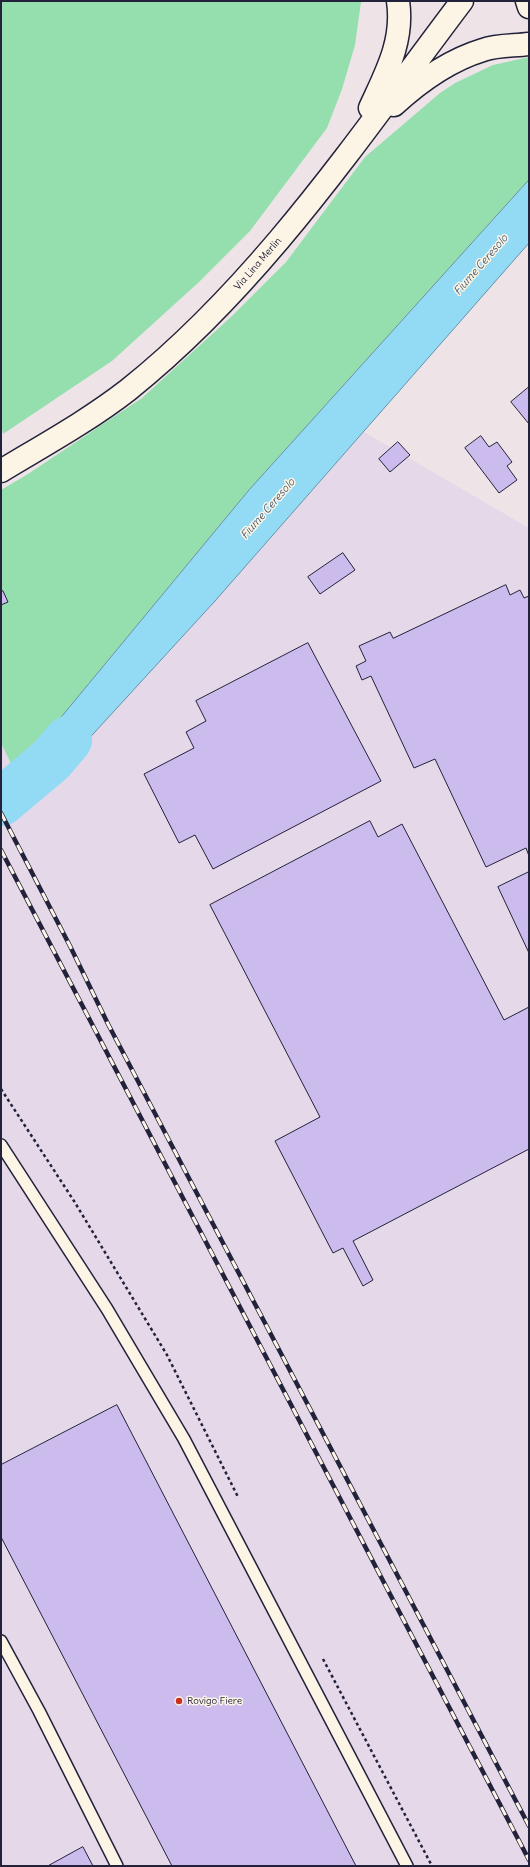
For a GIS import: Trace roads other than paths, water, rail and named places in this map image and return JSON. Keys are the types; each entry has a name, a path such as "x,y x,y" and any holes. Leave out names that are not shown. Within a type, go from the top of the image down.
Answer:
{"main road":[{"path":"356,141 394,53 401,18 398,1"},
{"name":"Via Lina Merlin","path":"1,471 78,426 128,390 222,304 262,262 462,1"},
{"path":"527,1 529,7"},
{"path":"356,141 411,89 445,67 484,49 529,44"}],"lane":[{"path":"1,1145 107,1308 184,1439 407,1866"},
{"path":"1,1641 39,1711 117,1866"}],"water":[{"path":"529,180 529,243 215,601 29,804 14,770 43,739 249,490"}],"waterway":[{"name":"Fiume Ceresolo","path":"1,802 51,760 68,740"}],"railway":[{"path":"1,813 70,946 108,1024 529,1826"},
{"path":"1,850 529,1860"}],"place":[{"name":"Rovigo Fiere","path":"179,1701"}]}
